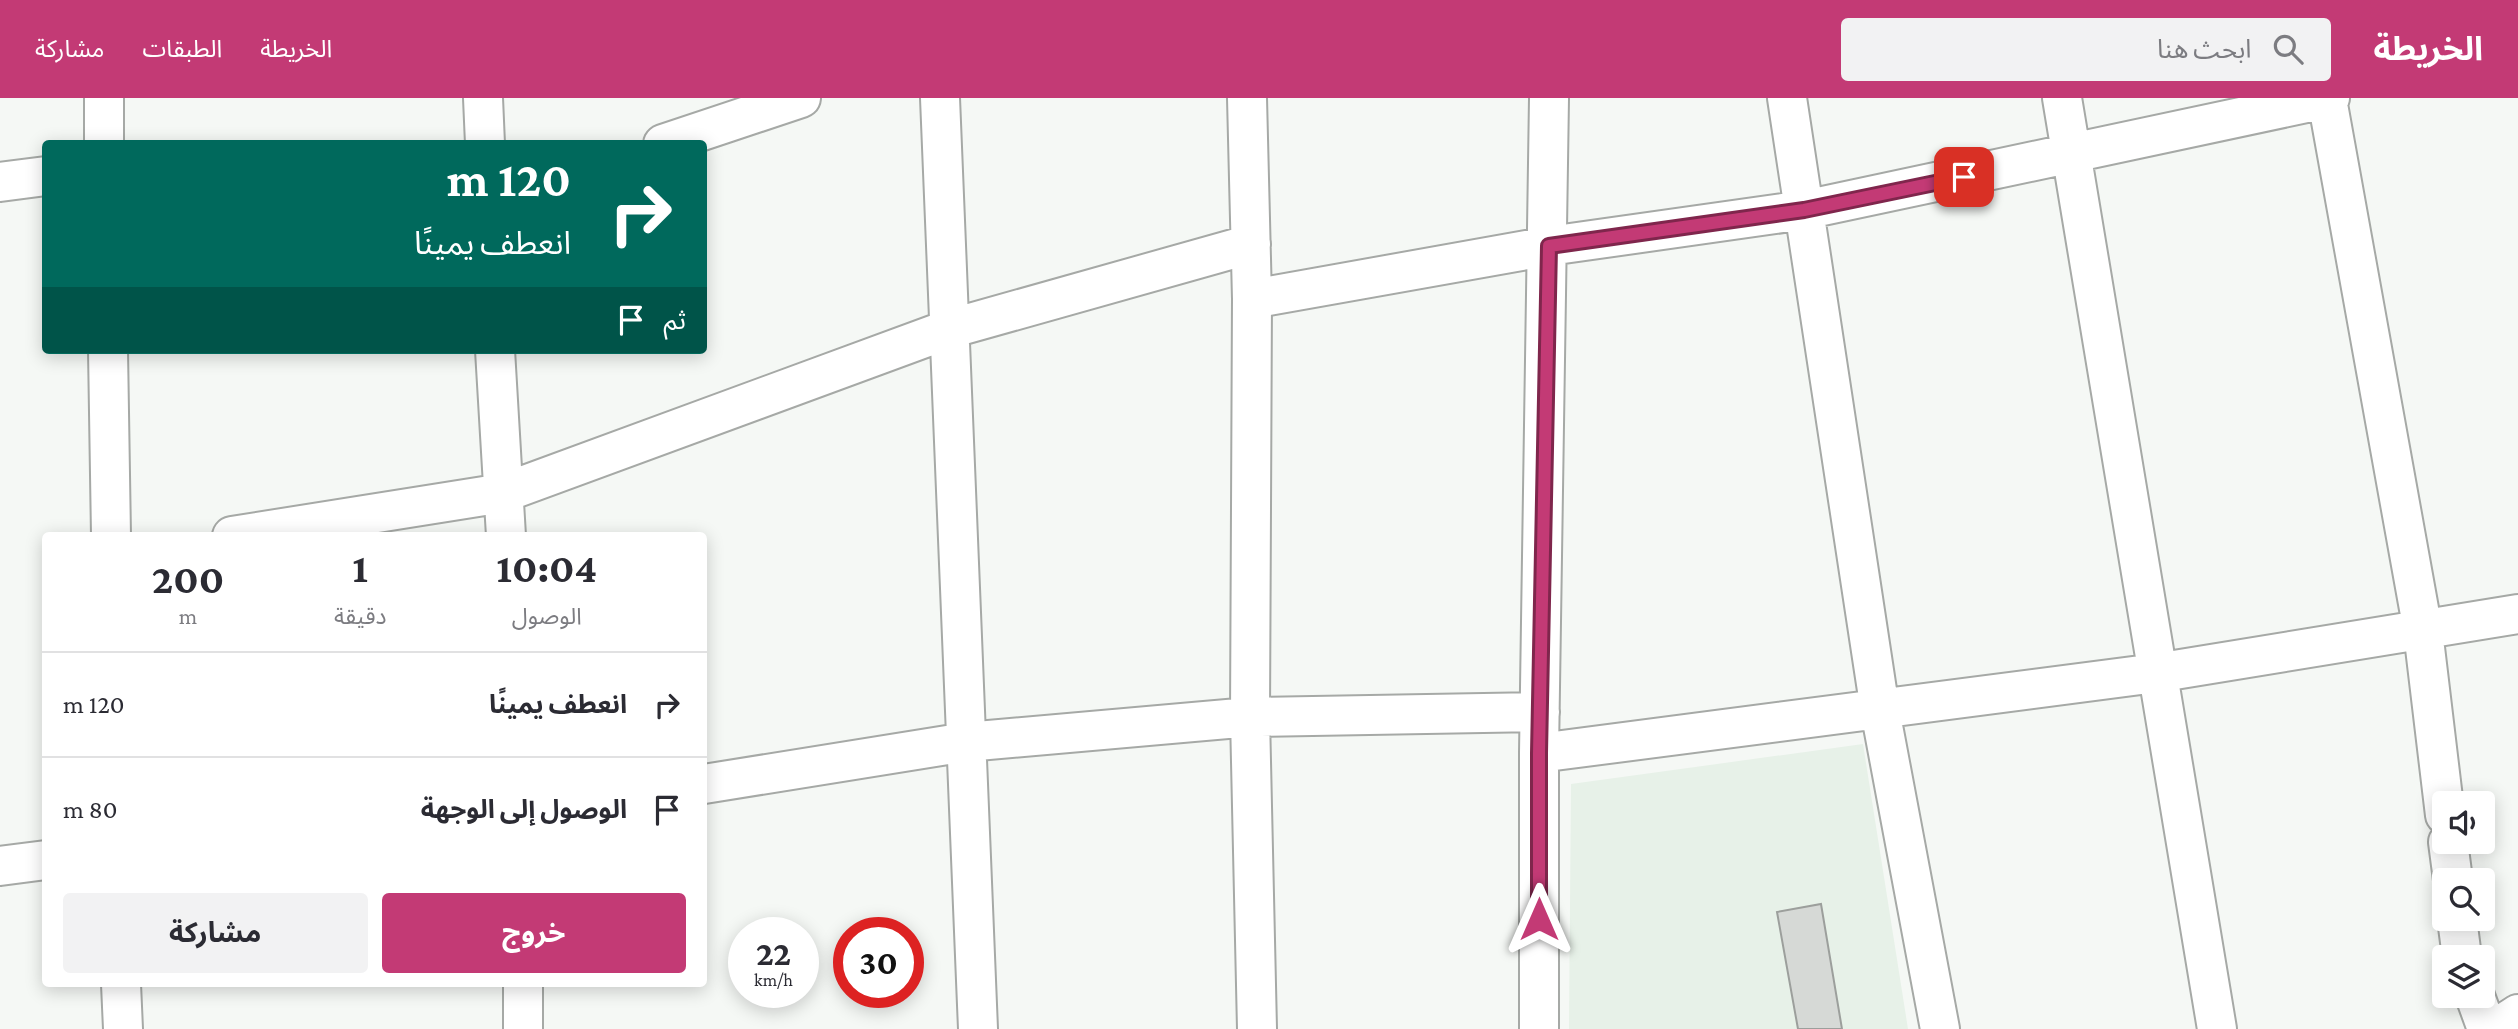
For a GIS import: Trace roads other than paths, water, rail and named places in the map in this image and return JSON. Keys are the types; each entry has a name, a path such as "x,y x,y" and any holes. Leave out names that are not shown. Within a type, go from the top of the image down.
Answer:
{"street":[{"path":"104,98 104,140"},
{"path":"483,98 485,140"},
{"path":"675,140 801,98"},
{"path":"940,98 978,1029"},
{"path":"1247,98 1252,299 1250,717 1257,1029"},
{"path":"1539,1029 1539,753 1549,246 1549,98"},
{"path":"1787,98 1880,710 1940,1029"},
{"path":"2062,98 2217,1029"},
{"path":"1252,299 1549,246 1804,210 2329,98 2423,631 2442,791"},
{"path":"0,182 42,177"},
{"path":"258,532 503,494 949,328 1251,244"},
{"path":"108,354 111,532"},
{"path":"495,354 506,532"},
{"path":"1539,753 2156,673 2518,614"},
{"path":"707,784 966,742 1250,717 1541,712"},
{"path":"0,866 42,861"},
{"path":"121,987 123,1029"},
{"path":"523,987 523,1029"},
{"path":"2479,1008 2487,1029"},
{"path":"2495,1029 2518,1014"}]}
